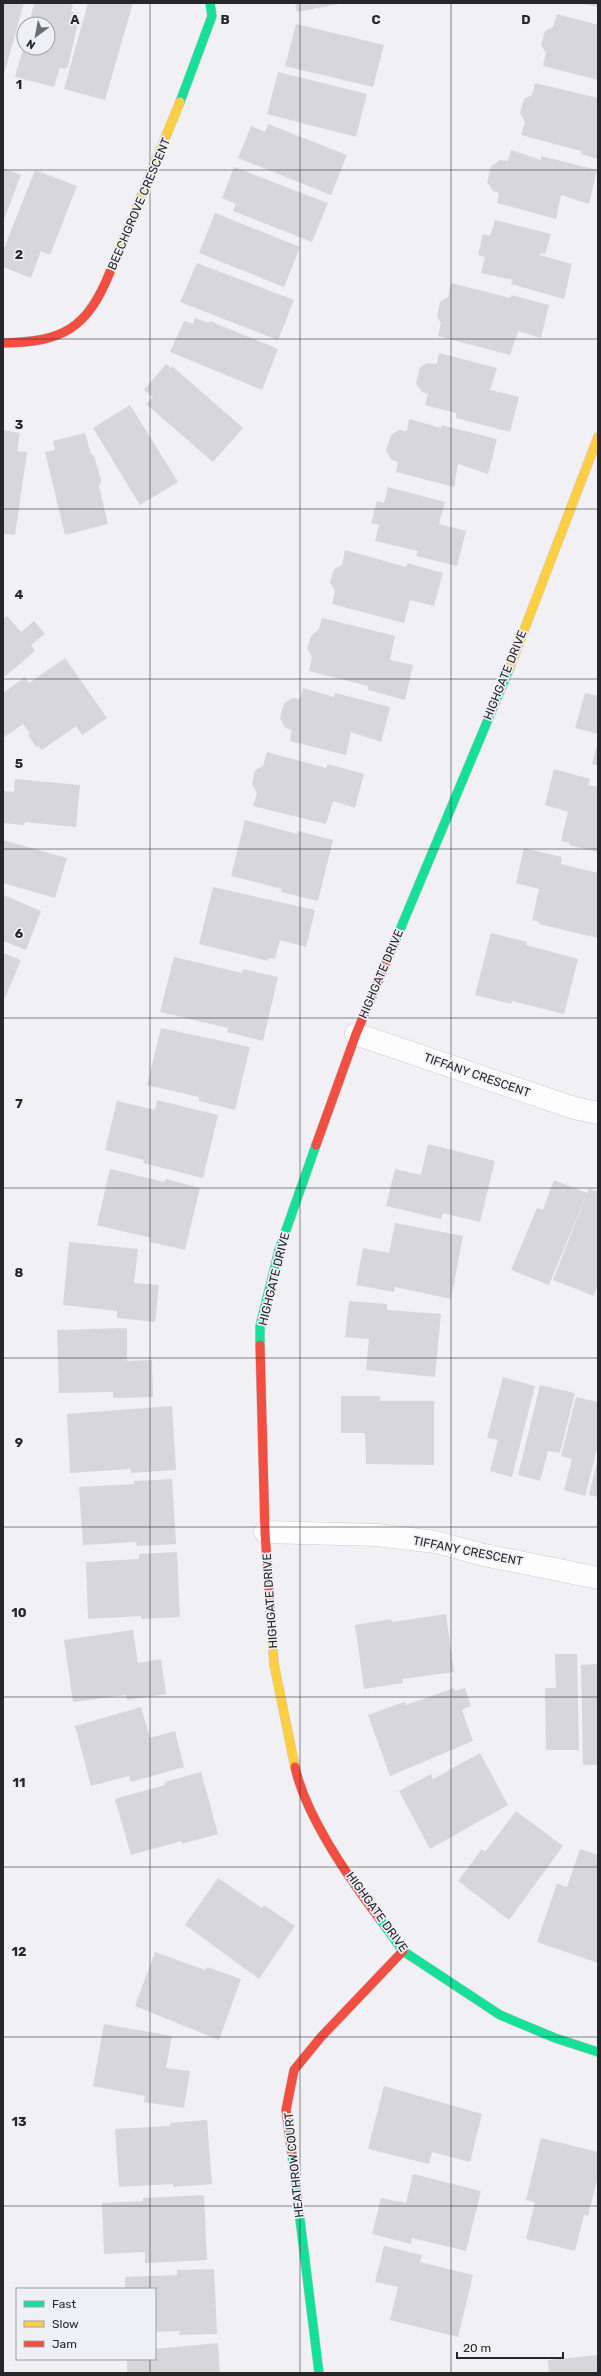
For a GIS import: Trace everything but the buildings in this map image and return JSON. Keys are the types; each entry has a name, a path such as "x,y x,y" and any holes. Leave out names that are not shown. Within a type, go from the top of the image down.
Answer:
{"street":[{"name":"BEECHGROVE CRESCENT","path":"3,343 24,343 60,335 84,319 104,288 198,57 212,16 210,3"},
{"name":"HIGHGATE DRIVE","path":"598,436 512,662 356,1034 279,1250 260,1326 259,1376 265,1532 274,1664 297,1775 319,1827 360,1892 403,1951 500,2015 555,2038 598,2052"},
{"name":"TIFFANY CRESCENT","path":"356,1034 574,1108 598,1113"},
{"name":"TIFFANY CRESCENT","path":"265,1532 377,1535 436,1542 484,1555 598,1578"},
{"name":"HEATHROW COURT","path":"319,2373 286,2110 294,2070 321,2037 403,1951"}],"traffic: fast":[{"path":"180,102 212,16 210,3"},
{"path":"394,944 510,667"},
{"path":"260,1345 260,1326 279,1250 316,1145"},
{"path":"379,1918 403,1951 500,2015 555,2038 598,2052"},
{"path":"292,2155 319,2373"}],"traffic: slow":[{"path":"110,272 180,102"},
{"path":"510,667 598,437"},
{"path":"270,1607 274,1664 295,1767"}],"traffic: jam":[{"path":"3,343 42,340 57,335 70,328 82,319 92,307 110,272"},
{"path":"316,1145 356,1034 394,944"},
{"path":"260,1345 265,1532 270,1607"},
{"path":"295,1767 300,1786 318,1826 354,1884 379,1918"},
{"path":"292,2155 286,2110 294,2070 321,2037 403,1951"}]}
